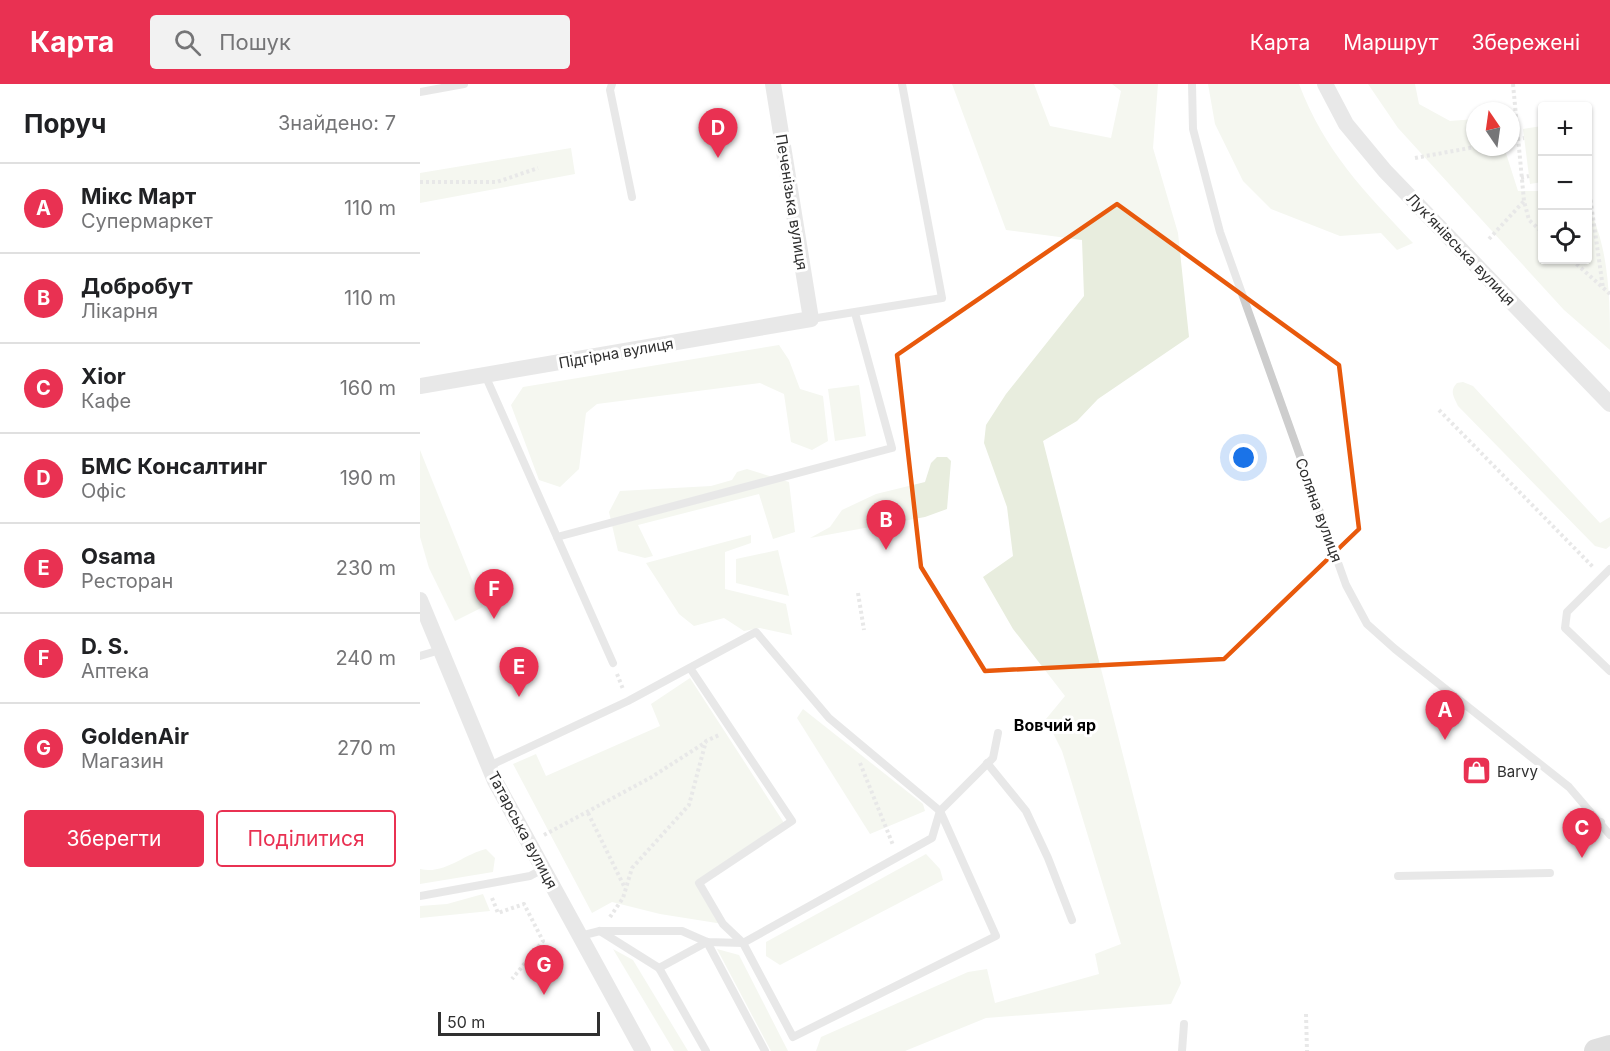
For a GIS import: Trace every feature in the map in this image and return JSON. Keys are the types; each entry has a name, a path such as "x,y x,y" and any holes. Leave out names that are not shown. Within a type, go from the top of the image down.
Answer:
{"main road":[{"path":"1596,1051 1610,1047"}],"street":[{"name":"Печенізька вулиця","path":"773,84 811,319"},
{"name":"Лукʼянівська вулиця","path":"1325,84 1346,123 1385,171 1610,404"},
{"name":"Підгірна вулиця","path":"420,386 811,319"},
{"name":"Татарська вулиця","path":"420,600 489,766 643,1051"}],"lane":[{"path":"420,92 464,84"},
{"path":"612,84 610,90 632,197"},
{"path":"811,319 942,298 902,84"},
{"name":"Соляна вулиця","path":"1192,84 1193,129 1220,232 1346,585 1367,624 1395,649 1569,787 1610,835"},
{"path":"557,537 892,448 855,313"},
{"path":"485,375 613,663"},
{"path":"1601,576 1598,579 1610,569"},
{"path":"1601,576 1567,612 1565,628 1610,671"},
{"path":"489,766 628,701 756,632 829,718 940,811 996,936 793,1037 743,943 723,924 699,883 792,821 690,668"},
{"path":"420,656 440,650"},
{"path":"580,936 600,931 682,931 707,942 743,943 932,838 940,811 993,758 998,733"},
{"path":"987,763 1026,811 1048,858 1072,920"},
{"path":"1579,842 1601,822"},
{"path":"420,896 530,876 543,869"},
{"path":"1398,876 1550,873"},
{"path":"600,931 659,968 706,1051"},
{"path":"659,968 707,942"},
{"path":"707,942 765,1051"},
{"path":"1182,1051 1184,1024"}],"path":[{"path":"1513,84 1514,102"},
{"path":"1520,139 1524,138"},
{"path":"1415,158 1466,149"},
{"path":"1519,156 1524,201 1529,220 1538,228"},
{"path":"420,182 497,182 538,168"},
{"path":"1521,178 1529,176"},
{"path":"1489,239 1524,201"},
{"path":"1591,210 1603,288"},
{"path":"1576,264 1610,294"},
{"path":"1439,410 1601,576"},
{"path":"858,593 864,630"},
{"path":"613,663 628,701"},
{"path":"529,843 651,778 706,741 731,729"},
{"path":"848,735 898,856"},
{"path":"600,931 623,898 632,868 689,805 706,741"},
{"path":"588,813 626,889"},
{"path":"498,912 524,904 543,941 512,979"},
{"path":"1306,1014 1307,1051"}],"highlighted area":[{"path":"1117,204 1339,365 1359,529 1224,659 985,671 921,567 897,355"}],"shaded area":[{"path":"952,84 1034,84 1050,126 1111,138 1121,91 1112,84 1158,84 1153,148 1178,233 1189,337 1098,399 1077,421 1043,441 1181,983 1171,1004 986,1018 905,1051 816,1051 821,1037 968,972 987,969 995,1003 1099,974 1095,954 1121,944 1062,751 1046,719 1065,696 1013,629 983,577 1013,556 1007,507 984,443 986,425 1006,394 1084,296 1082,240 1006,230"},
{"path":"1208,84 1299,84 1321,130 1347,170 1413,243 1397,250 1381,233 1340,236 1271,209 1243,181 1215,124"},
{"path":"1368,84 1415,84 1419,104 1450,121 1466,120 1466,156 1507,156 1518,191 1538,191 1538,264 1592,264 1592,216 1605,258 1609,295 1610,350 1564,310 1398,128"},
{"path":"1538,127 1538,183 1530,184 1523,129"},
{"path":"571,148 575,174 420,203 420,173"},
{"path":"779,345 789,360 800,389 823,396 828,441 812,450 791,442 784,394 760,383 597,404 586,413 579,469 560,487 539,480 511,405 523,387"},
{"path":"1463,382 1473,386 1600,523 1610,517 1610,546 1606,549 1595,546 1458,406 1453,389 1457,383"},
{"path":"859,385 866,436 835,441 828,389"},
{"path":"420,450 483,607 455,621 429,568 420,537"},
{"path":"937,457 947,457 951,461 947,509 925,517 810,538 830,527 842,510 876,494 925,482 931,463"},
{"path":"747,469 789,482 795,532 773,539 759,494 638,525 653,556 645,558 618,551 609,512 620,491 711,486 732,480 737,472"},
{"path":"751,535 751,543 725,552 725,589 786,604 792,635 760,628 744,631 724,618 694,626 679,614 646,563"},
{"path":"778,550 789,596 736,583 736,559"},
{"path":"690,678 786,826 700,883 723,924 660,914 612,902 592,913 513,764 536,754 546,776 660,726 651,704"},
{"path":"803,709 923,804 925,811 870,834 797,718"},
{"path":"486,849 495,858 493,872 420,884 420,869 446,867"},
{"path":"926,854 940,869 943,880 780,965 766,956 766,942"},
{"path":"483,894 490,911 420,918 420,906 447,904"},
{"path":"613,949 633,960 688,1051 674,1051"},
{"path":"717,949 739,955 788,1051 771,1051"}],"place":[{"name":"БМС Консалтинг","path":"718,158"},
{"name":"Добробут","path":"886,550"},
{"name":"D. S.","path":"494,619"},
{"name":"Osama","path":"519,697"},
{"name":"Мікс Март","path":"1445,740"},
{"name":"Barvy","path":"1476,771"},
{"name":"Xior","path":"1582,858"},
{"name":"GoldenAir","path":"544,995"}],"district":[{"name":"Вовчий яр","path":"1055,725"}]}
